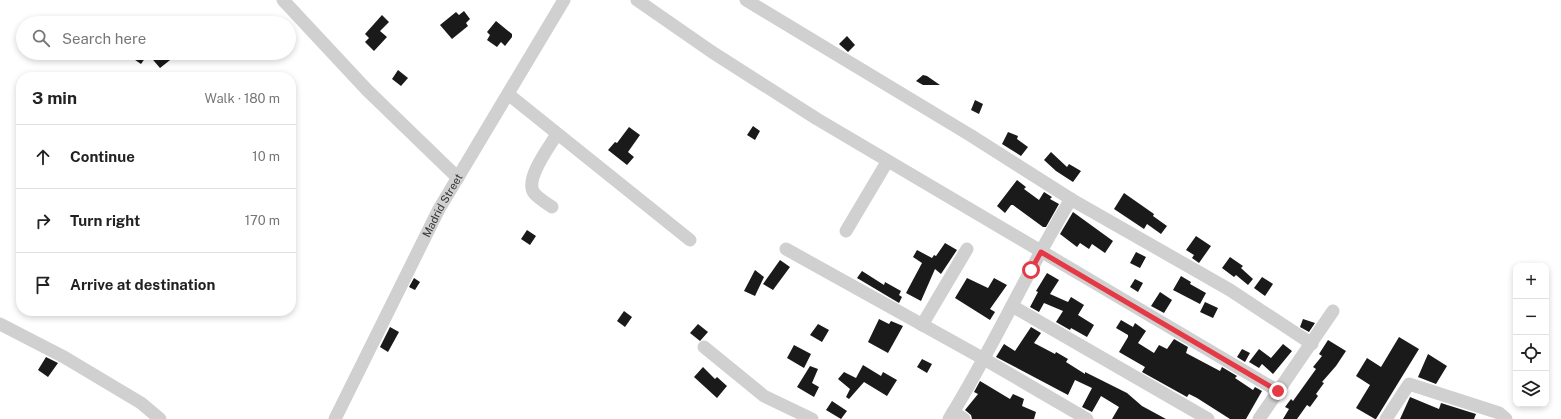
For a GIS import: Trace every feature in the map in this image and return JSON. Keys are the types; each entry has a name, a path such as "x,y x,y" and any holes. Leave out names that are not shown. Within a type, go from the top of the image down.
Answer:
{"street":[{"path":"283,0 367,90 458,178"},
{"name":"Madrid Street","path":"335,419 410,265 458,178 564,0"},
{"path":"637,0 764,86 887,162 1278,391"},
{"path":"746,0 970,134 1071,199 1230,290 1312,344"},
{"path":"508,94 690,240"},
{"path":"552,207 534,194 531,182 536,169 557,134"},
{"path":"846,231 887,162"},
{"path":"955,417 1052,229 1071,199"},
{"path":"786,249 984,359 1087,419"},
{"path":"922,325 967,249"},
{"path":"1012,306 1208,419"},
{"path":"1259,419 1312,344 1333,311"},
{"path":"0,324 64,357 141,403 160,419"},
{"path":"704,347 764,396 812,419"},
{"path":"1386,419 1407,385 1411,384 1499,413 1504,415 1506,419"}],"building":[{"path":"464,11 470,19 466,23 468,26 452,39 440,25 456,12 459,15"},
{"path":"382,15 389,22 380,31 387,37 374,51 365,42 369,38 365,34"},
{"path":"496,21 512,34 512,37 505,46 501,42 497,47 487,40 490,35 487,32"},
{"path":"847,36 855,45 848,52 839,44"},
{"path":"135,60 144,60 141,64"},
{"path":"153,60 170,60 160,68"},
{"path":"398,70 408,78 401,86 392,79"},
{"path":"923,75 940,85 923,85 916,81"},
{"path":"975,100 983,104 979,114 971,110"},
{"path":"753,126 760,131 755,140 747,135"},
{"path":"629,127 640,135 628,152 634,157 627,165 608,150 615,142 617,143"},
{"path":"1008,132 1018,136 1017,139 1028,147 1021,156 1002,144"},
{"path":"1051,152 1067,167 1069,164 1081,171 1073,182 1056,171 1044,160"},
{"path":"1017,180 1026,187 1024,189 1039,200 1044,192 1052,197 1050,199 1059,204 1046,227 1043,227 1013,205 1011,205 1005,213 997,206"},
{"path":"1124,193 1154,214 1153,216 1167,226 1161,234 1147,224 1144,229 1114,209"},
{"path":"1073,212 1113,241 1105,253 1092,244 1089,249 1080,243 1077,247 1060,234"},
{"path":"527,230 536,236 530,245 521,239"},
{"path":"1196,236 1211,246 1199,263 1192,258 1194,255 1186,250"},
{"path":"945,243 957,250 941,274 935,269 921,301 906,293 922,263 913,257 917,250 932,258 934,255 936,256"},
{"path":"1136,252 1146,257 1140,268 1130,263"},
{"path":"1230,257 1243,266 1241,268 1253,279 1248,285 1236,275 1234,277 1222,268"},
{"path":"780,260 790,267 773,290 763,284"},
{"path":"755,270 764,277 755,296 744,291"},
{"path":"862,271 884,285 885,282 901,291 899,295 902,297 899,303 857,278"},
{"path":"1047,273 1059,280 1050,294 1068,302 1071,297 1084,305 1078,315 1094,325 1087,337 1056,322 1063,311 1044,303 1039,312 1030,307 1038,292 1036,291"},
{"path":"1181,276 1191,282 1190,284 1206,293 1200,304 1173,290"},
{"path":"1262,277 1273,284 1265,296 1254,288"},
{"path":"414,278 420,282 415,290 409,287"},
{"path":"967,278 988,288 994,278 1007,285 990,309 995,312 990,320 955,298"},
{"path":"1135,279 1143,283 1138,292 1130,287"},
{"path":"1160,292 1172,300 1164,313 1151,306"},
{"path":"1205,302 1218,308 1213,318 1200,312"},
{"path":"624,311 632,317 625,327 617,321"},
{"path":"879,319 889,324 891,321 903,326 888,353 868,342"},
{"path":"1303,319 1315,323 1309,332 1300,327"},
{"path":"1121,320 1133,327 1135,323 1146,331 1138,343 1154,353 1159,345 1167,349 1174,339 1188,347 1186,353 1220,371 1222,367 1237,376 1235,378 1253,390 1255,387 1262,391 1246,419 1230,419 1197,398 1189,394 1187,397 1142,372 1145,367 1119,352 1128,337 1128,335 1116,328"},
{"path":"698,324 708,332 700,341 690,333"},
{"path":"818,324 829,330 822,342 810,335"},
{"path":"390,327 399,332 388,352 380,347"},
{"path":"1031,327 1041,333 1034,343 1055,354 1056,352 1068,359 1066,362 1085,374 1085,372 1127,393 1142,406 1166,419 1112,419 1119,407 1101,396 1092,412 1082,407 1092,388 1075,380 1068,395 996,357 1004,344 1015,351"},
{"path":"1399,337 1419,349 1375,419 1356,408 1370,385 1356,376 1367,358 1381,367"},
{"path":"1328,340 1346,351 1336,366 1322,382 1324,383 1316,394 1318,396 1310,407 1307,405 1297,419 1283,419 1289,409 1285,407 1291,399 1293,401 1316,369 1313,367 1322,356 1319,354"},
{"path":"1283,344 1292,351 1273,374 1262,364 1259,368 1249,362 1259,349 1271,358"},
{"path":"794,345 811,354 804,368 787,358"},
{"path":"1242,349 1250,353 1245,362 1237,357"},
{"path":"1428,354 1447,366 1436,384 1418,377"},
{"path":"46,357 58,363 48,377 38,370"},
{"path":"922,359 932,364 927,373 917,367"},
{"path":"863,365 881,376 883,372 897,380 887,396 864,382 849,399 846,397 850,389 838,379 844,372 856,378"},
{"path":"810,366 818,369 812,383 819,387 814,397 797,387"},
{"path":"703,367 715,379 717,377 727,386 717,398 694,377"},
{"path":"980,381 1010,399 1013,394 1024,399 1022,406 1036,412 1034,419 972,419 971,415 965,410 978,394 974,392"},
{"path":"1410,397 1439,409 1441,403 1476,414 1474,419 1400,419"},
{"path":"832,401 847,411 841,419 826,410"}],"route":[{"path":"1031,270 1041,252 1278,391"}]}
